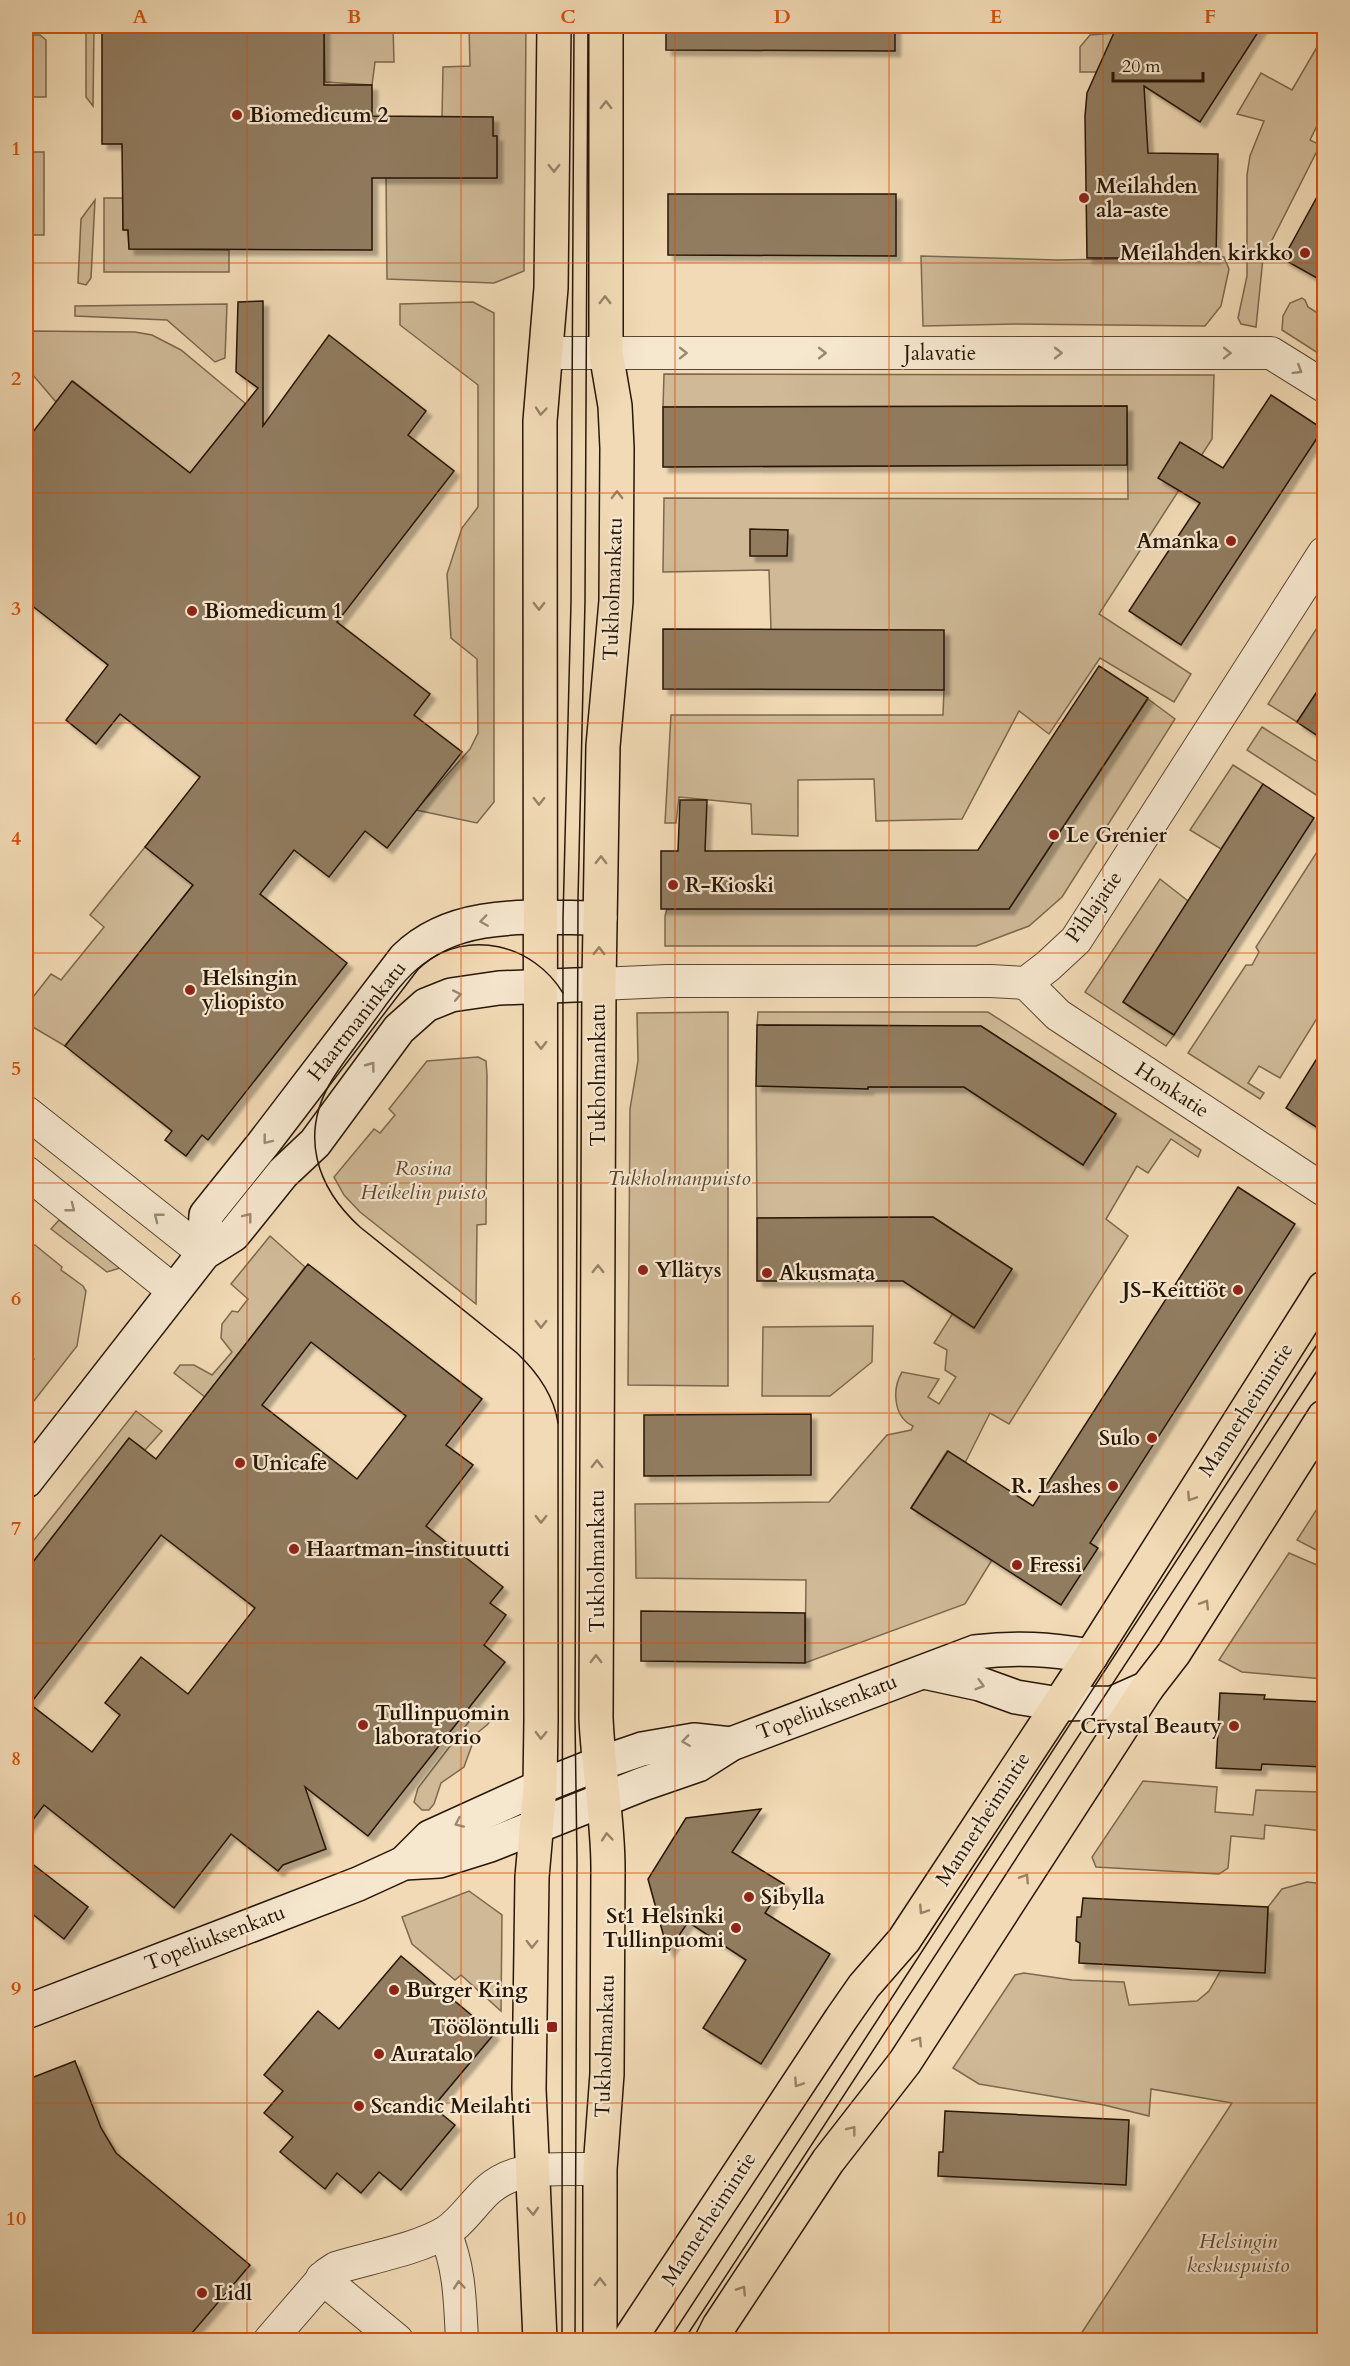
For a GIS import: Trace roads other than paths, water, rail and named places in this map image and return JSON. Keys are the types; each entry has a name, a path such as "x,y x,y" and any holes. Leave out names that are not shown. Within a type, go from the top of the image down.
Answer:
{"main road":[{"path":"540,2340 531,2170 530,2090 532,1877 540,1787 542,1243 539,919 540,432 551,288 554,192 554,26"},
{"name":"Tukholmankatu","path":"600,2340 600,2169 607,2074 608,1849 598,1764 596,1682 599,984 603,746 616,601 615,406 606,353 606,26"},
{"name":"Haartmaninkatu","path":"204,1254 206,1215 405,958 417,946 432,937 469,923 497,919 600,918"},
{"name":"Haartmaninkatu","path":"26,1481 204,1254 233,1235 282,1173 315,1143 399,1029 426,1005 456,994 499,988 599,984"},
{"name":"Mannerheimintie","path":"630,2340 864,1986 904,1940 1091,1656 1324,1288"},
{"path":"712,2340 828,2161 905,2062 1147,1688 1174,1653 1324,1417"},
{"name":"Topeliuksenkatu","path":"26,2012 358,1884 405,1863 439,1861 471,1852 603,1802 643,1784 698,1765 731,1744 975,1652 1011,1648 1048,1648 1091,1656"},
{"name":"Topeliuksenkatu","path":"924,1672 980,1684 1016,1697 1059,1704 1113,1703 1147,1688"},
{"name":"Topeliuksenkatu","path":"405,1863 430,1837 540,1787 598,1764 642,1749 694,1740 731,1744"}],"street":[{"name":"Jalavatie","path":"546,352 1271,353 1324,386"},
{"name":"Pihlajatie","path":"1026,983 1076,940 1324,553"},
{"path":"599,984 688,981 1026,983"},
{"name":"Honkatie","path":"1026,983 1058,1015 1324,1190"},
{"path":"26,1112 204,1254"},
{"path":"26,1172 174,1291"},
{"path":"270,2340 322,2278 336,2268 445,2233 489,2190 508,2176 531,2170 600,2169"},
{"path":"445,2233 456,2263 462,2340"},
{"path":"322,2278 397,2340"}],"tram line":[{"path":"562,2340 563,918 571,602 574,26"},
{"path":"575,2340 578,900 585,602 588,26"},
{"path":"558,1423 553,1403 544,1385 517,1353 360,1227 345,1211 332,1195 323,1177 317,1159 315,1140 316,1120 322,1100 336,1073 400,987 422,965 440,954 459,947 479,945 498,947 517,953 535,963 550,976 563,993"},
{"path":"669,2340 1324,1334"},
{"path":"684,2340 1324,1360"}],"place":[{"name":"Biomedicum 2","path":"237,115"},
{"name":"Meilahden ala-aste","path":"1084,198"},
{"name":"Meilahden kirkko","path":"1305,253"},
{"name":"Amanka","path":"1231,541"},
{"name":"Biomedicum 1","path":"192,611"},
{"name":"Le Grenier","path":"1054,835"},
{"name":"R-Kioski","path":"673,885"},
{"name":"Helsingin yliopisto","path":"190,990"},
{"name":"Yllätys","path":"643,1270"},
{"name":"Akusmata","path":"767,1273"},
{"name":"JS-Keittiöt","path":"1238,1290"},
{"name":"Sulo","path":"1152,1438"},
{"name":"Unicafe","path":"240,1463"},
{"name":"R. Lashes","path":"1113,1486"},
{"name":"Haartman-instituutti","path":"294,1549"},
{"name":"Fressi","path":"1017,1565"},
{"name":"Tullinpuomin laboratorio","path":"363,1725"},
{"name":"Crystal Beauty","path":"1234,1726"},
{"name":"Sibylla","path":"749,1897"},
{"name":"St1 Helsinki Tullinpuomi","path":"736,1928"},
{"name":"Burger King","path":"394,1990"},
{"name":"Töölöntulli","path":"552,2027"},
{"name":"Auratalo","path":"379,2054"},
{"name":"Scandic Meilahti","path":"359,2106"},
{"name":"Lidl","path":"202,2293"}],"park label":[{"name":"Tukholmanpuisto","path":"679,1178"},
{"name":"Rosina Heikelin puisto","path":"423,1180"},
{"name":"Helsingin keskuspuisto","path":"1238,2253"}]}
